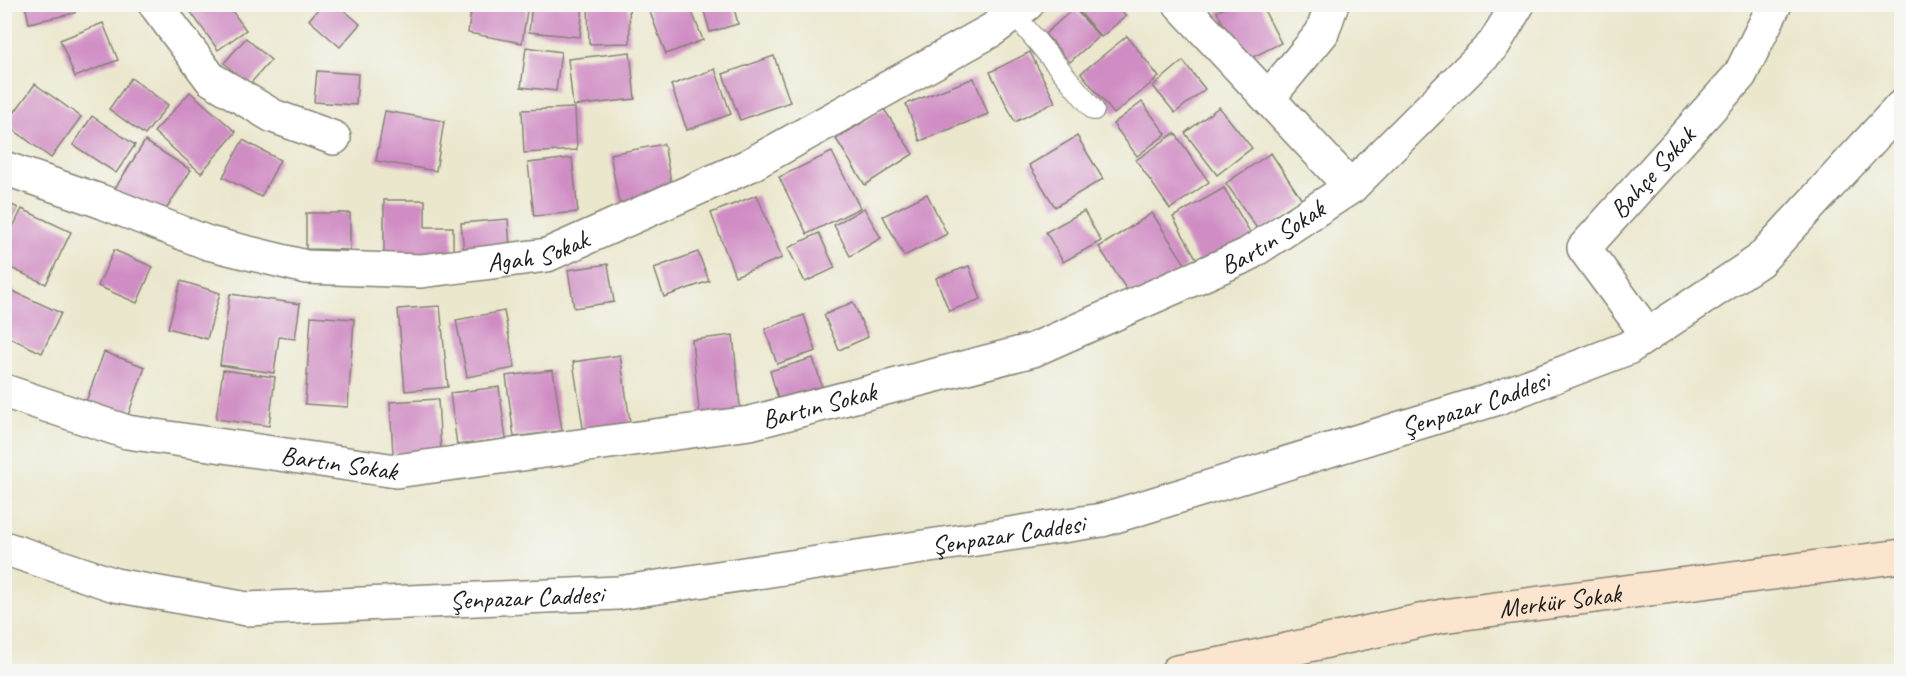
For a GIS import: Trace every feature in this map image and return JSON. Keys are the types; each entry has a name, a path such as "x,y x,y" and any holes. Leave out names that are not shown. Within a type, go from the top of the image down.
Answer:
{"street":[{"path":"155,4 211,79 273,116 334,138"},
{"path":"1179,4 1351,187"},
{"path":"1268,98 1322,33 1332,4"},
{"name":"Bartın Sokak","path":"4,391 127,432 396,471 750,423 1033,350 1247,255 1351,187 1494,44 1518,4"},
{"name":"Bahçe Sokak","path":"1648,335 1584,248 1740,75 1775,4"},
{"name":"Agah Sokak","path":"4,168 100,201 208,243 306,267 421,271 547,255 748,166 992,30 1020,9"},
{"name":"Şenpazar Caddesi","path":"4,548 115,585 247,609 618,592 1102,520 1495,399 1628,348 1759,261 1902,106"},
{"name":"Merkür Sokak","path":"1177,672 1232,668 1442,616 1902,556"}],"lane":[{"path":"1020,9 1094,110"}],"building":[{"path":"25,4 73,4 75,13 29,23"},
{"path":"199,4 227,4 246,30 218,50 190,11"},
{"path":"322,4 337,4 360,24 340,47 309,20"},
{"path":"472,4 528,4 522,43 468,33"},
{"path":"532,4 583,4 580,37 529,32"},
{"path":"654,4 689,4 703,40 666,54 648,7"},
{"path":"702,4 733,4 738,24 710,32"},
{"path":"1073,4 1116,4 1126,16 1101,37"},
{"path":"1231,4 1261,4 1281,43 1243,62 1217,12"},
{"path":"588,5 629,5 630,43 589,44"},
{"path":"1074,8 1099,36 1070,62 1045,34"},
{"path":"103,23 118,60 75,77 60,40"},
{"path":"1127,36 1159,77 1114,114 1081,73"},
{"path":"246,38 271,60 249,85 224,63"},
{"path":"526,47 561,52 556,91 521,87"},
{"path":"630,52 635,99 573,106 568,59"},
{"path":"1030,52 1055,102 1015,122 990,72"},
{"path":"774,56 790,102 740,120 723,74"},
{"path":"1183,61 1205,89 1175,113 1153,86"},
{"path":"715,69 731,114 687,130 671,85"},
{"path":"317,71 358,74 356,105 314,102"},
{"path":"131,78 168,105 145,135 109,109"},
{"path":"974,78 988,114 920,141 906,104"},
{"path":"35,84 81,117 51,158 6,124"},
{"path":"190,92 236,132 201,173 154,132"},
{"path":"1142,102 1166,134 1137,156 1113,124"},
{"path":"1219,107 1252,148 1217,175 1185,133"},
{"path":"575,108 577,150 524,153 522,110"},
{"path":"884,109 913,154 865,185 836,139"},
{"path":"385,111 444,121 436,171 376,161"},
{"path":"92,116 135,145 116,173 73,145"},
{"path":"1175,133 1209,182 1170,209 1136,160"},
{"path":"1077,136 1103,179 1055,207 1029,165"},
{"path":"243,140 280,160 261,197 223,177"},
{"path":"145,141 191,170 160,219 114,190"},
{"path":"664,144 673,193 619,203 610,154"},
{"path":"832,152 860,208 807,234 779,177"},
{"path":"1271,153 1304,203 1260,233 1226,183"},
{"path":"572,158 578,212 534,216 528,163"},
{"path":"1224,188 1253,237 1201,267 1173,217"},
{"path":"927,194 947,234 904,256 883,216"},
{"path":"757,195 782,258 735,276 711,213"},
{"path":"384,200 425,200 425,227 453,227 453,263 384,263"},
{"path":"4,201 18,208 4,235"},
{"path":"864,208 881,238 850,256 834,225"},
{"path":"22,209 71,232 46,284 4,265 4,245"},
{"path":"1084,211 1101,241 1063,262 1046,232"},
{"path":"306,213 350,213 350,250 306,249"},
{"path":"1152,213 1187,267 1134,301 1099,247"},
{"path":"508,219 510,249 464,252 461,223"},
{"path":"819,233 835,268 805,282 788,248"},
{"path":"114,250 153,267 137,303 98,286"},
{"path":"698,252 709,281 664,297 654,268"},
{"path":"608,264 614,302 574,308 568,270"},
{"path":"969,266 981,299 949,311 936,278"},
{"path":"181,281 220,293 207,339 168,328"},
{"path":"4,287 61,313 42,353 4,335"},
{"path":"230,294 300,304 295,339 279,337 274,373 220,365"},
{"path":"853,302 868,337 839,350 824,315"},
{"path":"440,306 448,387 405,391 398,309"},
{"path":"504,311 515,368 467,377 456,320"},
{"path":"804,315 816,351 777,364 765,329"},
{"path":"311,316 354,319 348,407 305,404"},
{"path":"733,335 741,416 700,420 692,340"},
{"path":"104,352 145,367 126,421 84,407"},
{"path":"620,355 631,428 584,434 573,362"},
{"path":"813,358 826,399 782,412 770,371"},
{"path":"223,370 275,377 269,426 216,419"},
{"path":"553,370 562,431 514,437 506,376"},
{"path":"499,387 506,439 457,445 450,393"},
{"path":"438,399 441,451 393,454 390,402"}]}
